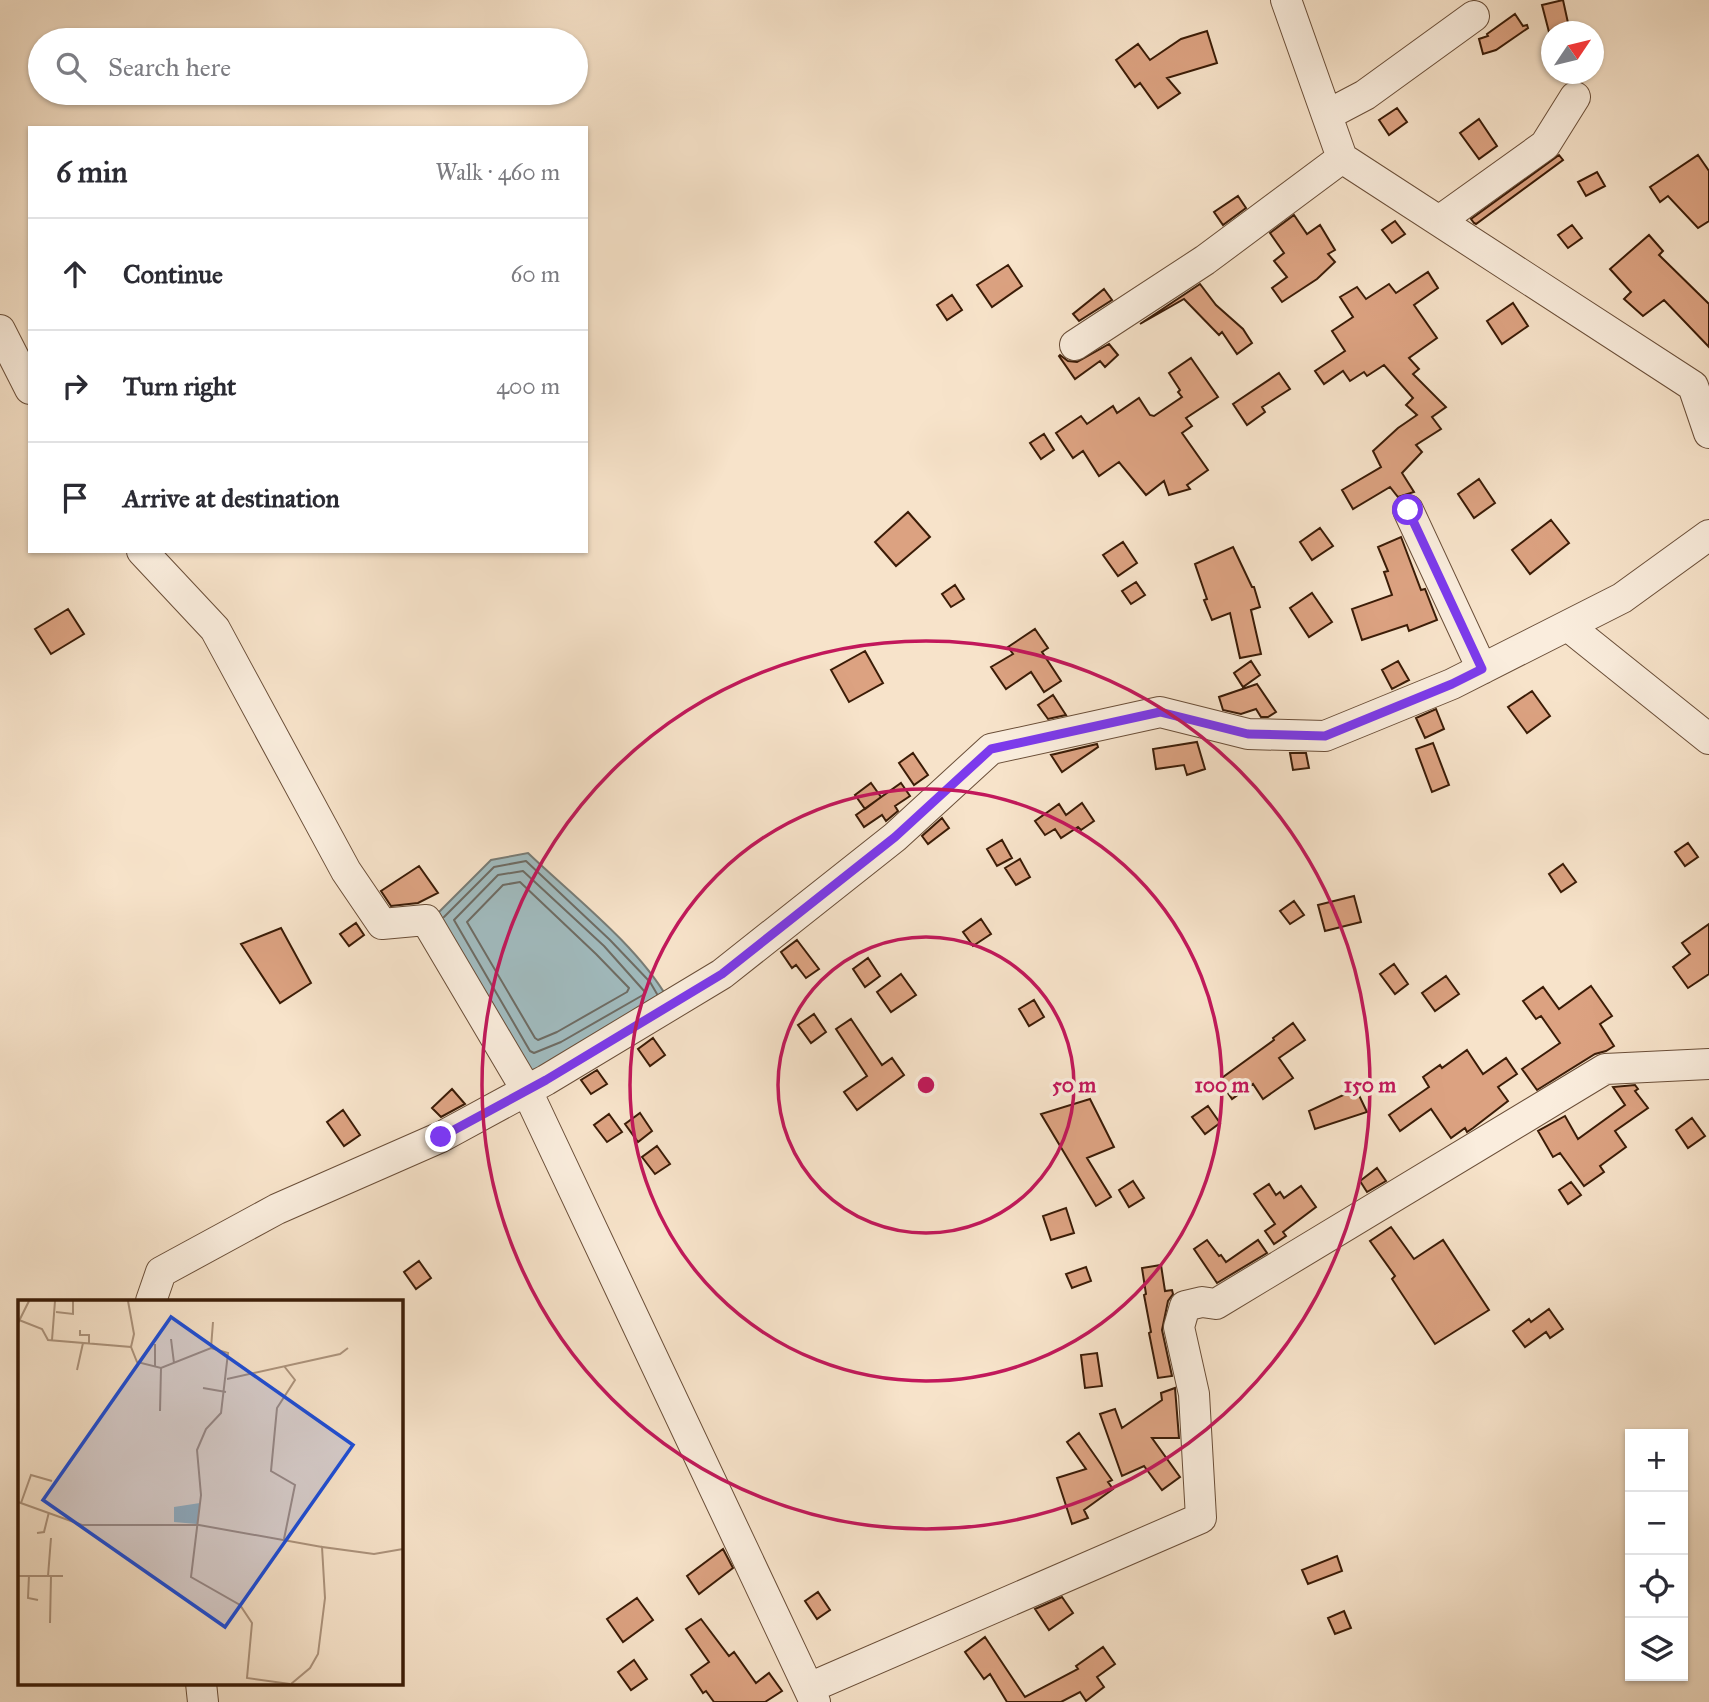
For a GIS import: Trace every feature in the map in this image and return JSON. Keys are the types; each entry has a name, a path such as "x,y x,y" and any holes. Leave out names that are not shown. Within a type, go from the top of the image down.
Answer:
{"street":[{"path":"1286,0 1342,158 1439,221 1701,382 1709,433"},
{"path":"1327,115 1365,95 1474,16"},
{"path":"1439,221 1545,145 1575,97"},
{"path":"1075,345 1205,260 1342,158"},
{"path":"0,330 28,384"},
{"path":"1408,510 1482,669"},
{"path":"151,1300 162,1272 277,1209 441,1137 527,1091 722,974 895,837 991,749 1160,712 1248,734 1325,736 1452,684 1622,598 1709,535"},
{"path":"144,553 215,629 346,871 382,924 426,920 527,1091 812,1695 1201,1518 1195,1394 1179,1327 1185,1306 1202,1302 1216,1304 1605,1069 1709,1064"},
{"path":"1568,626 1709,739"},
{"path":"201,1684 203,1702"}],"water":[{"path":"528,853 622,940 668,999 568,1056 525,1073 434,917 491,860"}],"building":[{"path":"1563,0 1568,21 1546,21 1542,5"},
{"path":"1515,14 1523,26 1527,25 1528,28 1496,50 1483,54 1479,39 1488,36 1487,34"},
{"path":"1207,31 1217,63 1167,78 1180,93 1158,108 1140,83 1135,87 1116,60 1138,44 1150,60 1181,39"},
{"path":"1397,108 1407,122 1389,135 1379,120"},
{"path":"1479,119 1497,146 1479,159 1460,133"},
{"path":"1559,155 1563,160 1474,223 1471,219"},
{"path":"1698,155 1709,171 1709,221 1698,228 1668,196 1660,202 1650,187"},
{"path":"1597,172 1605,186 1586,196 1578,182"},
{"path":"1238,196 1246,208 1223,225 1214,212"},
{"path":"1294,215 1307,234 1320,225 1335,250 1328,254 1335,262 1317,279 1282,302 1272,288 1287,277 1274,261 1284,253 1270,233"},
{"path":"1395,221 1405,234 1392,243 1382,230"},
{"path":"1572,225 1582,238 1568,248 1558,235"},
{"path":"1649,235 1663,251 1659,255 1709,304 1709,347 1664,300 1643,316 1624,299 1631,292 1610,269"},
{"path":"1008,265 1022,286 992,307 977,285"},
{"path":"1428,272 1438,288 1414,305 1437,338 1409,358 1419,369 1413,374 1446,407 1432,417 1441,429 1416,445 1422,452 1402,473 1414,492 1398,497 1390,487 1353,509 1342,490 1381,467 1373,451 1417,415 1406,405 1413,398 1384,365 1367,376 1364,372 1350,381 1343,371 1324,384 1315,371 1345,351 1332,331 1353,317 1340,297 1357,287 1366,299 1389,284 1396,293"},
{"path":"1200,284 1216,305 1243,329 1252,343 1237,354 1222,332 1219,335 1184,299 1140,324"},
{"path":"1104,289 1112,300 1079,321 1073,314"},
{"path":"952,295 962,310 947,320 937,305"},
{"path":"1513,303 1528,326 1502,344 1487,321"},
{"path":"1109,344 1118,355 1105,367 1100,361 1075,379 1059,356 1077,362"},
{"path":"1191,358 1218,397 1186,418 1192,426 1182,433 1208,470 1187,485 1190,489 1169,495 1164,481 1146,495 1119,462 1099,476 1083,451 1073,458 1056,433 1081,416 1087,424 1113,406 1117,413 1139,398 1150,415 1154,416 1182,397 1169,373"},
{"path":"1279,373 1290,389 1262,407 1265,412 1247,425 1233,404"},
{"path":"1044,434 1054,450 1041,459 1030,443"},
{"path":"1479,479 1495,503 1474,518 1458,494"},
{"path":"908,512 930,537 896,566 875,542"},
{"path":"1551,520 1569,543 1530,574 1512,550"},
{"path":"1320,528 1333,546 1312,560 1300,542"},
{"path":"1401,537 1421,590 1425,589 1437,620 1409,631 1407,625 1362,640 1352,609 1392,595 1384,572 1388,571 1378,547"},
{"path":"1123,542 1137,563 1118,576 1103,555"},
{"path":"1233,547 1254,587 1260,607 1251,610 1261,654 1240,658 1230,613 1212,620 1195,564"},
{"path":"1136,582 1145,595 1131,604 1122,591"},
{"path":"955,585 964,599 951,607 942,594"},
{"path":"1312,593 1332,622 1309,637 1290,608"},
{"path":"68,609 84,634 51,654 35,629"},
{"path":"1035,629 1048,648 1042,652 1061,681 1044,692 1031,672 1006,689 991,667 1013,654 1008,647"},
{"path":"865,651 883,683 849,702 831,670"},
{"path":"1251,661 1260,675 1243,687 1234,673"},
{"path":"1398,661 1409,680 1392,689 1382,670"},
{"path":"1257,684 1276,712 1268,717 1261,717 1256,709 1241,714 1223,710 1219,697"},
{"path":"1532,691 1550,716 1527,733 1508,707"},
{"path":"1053,695 1066,715 1048,719 1038,705"},
{"path":"1436,709 1444,729 1425,738 1416,718"},
{"path":"1197,742 1205,769 1187,775 1184,765 1156,769 1153,749"},
{"path":"1433,743 1449,785 1432,792 1416,749"},
{"path":"1097,744 1098,747 1062,772 1051,755"},
{"path":"913,753 928,775 914,785 899,763"},
{"path":"1290,753 1306,753 1309,768 1293,770"},
{"path":"871,783 881,797 865,809 855,795"},
{"path":"901,783 910,796 895,806 898,811 886,821 882,815 864,827 856,815"},
{"path":"1082,803 1094,821 1061,838 1055,829 1045,835 1035,821 1059,804 1066,815"},
{"path":"942,818 949,828 928,844 922,836"},
{"path":"1002,840 1012,858 997,866 987,849"},
{"path":"1688,843 1698,857 1685,866 1675,852"},
{"path":"1020,859 1030,877 1016,885 1005,868"},
{"path":"1563,864 1576,882 1561,892 1549,874"},
{"path":"419,866 438,893 418,903 391,906 381,891"},
{"path":"1354,896 1361,922 1325,931 1318,905"},
{"path":"1294,901 1304,915 1290,924 1280,911"},
{"path":"981,919 991,934 973,946 963,932"},
{"path":"356,923 364,935 349,946 340,934"},
{"path":"1709,924 1709,974 1688,988 1673,967 1690,954 1682,943"},
{"path":"281,928 311,983 280,1003 241,944"},
{"path":"797,940 819,969 806,978 796,965 792,968 781,952"},
{"path":"868,958 880,976 865,987 853,969"},
{"path":"1394,964 1408,984 1395,994 1380,974"},
{"path":"901,974 916,995 891,1012 877,992"},
{"path":"1446,976 1459,994 1435,1011 1422,993"},
{"path":"1591,986 1612,1016 1600,1024 1614,1046 1595,1054 1537,1090 1522,1069 1560,1043 1541,1016 1536,1019 1523,1001 1543,987 1559,1009"},
{"path":"1034,1000 1044,1017 1029,1026 1019,1009"},
{"path":"814,1014 826,1032 811,1043 798,1025"},
{"path":"851,1019 882,1065 892,1058 904,1075 857,1110 844,1092 867,1076 836,1029"},
{"path":"1293,1023 1305,1040 1279,1058 1293,1078 1263,1099 1253,1084 1232,1099 1219,1080"},
{"path":"653,1038 665,1055 650,1066 638,1049"},
{"path":"1467,1050 1483,1074 1506,1058 1517,1074 1498,1087 1508,1101 1467,1132 1465,1128 1451,1138 1431,1109 1400,1131 1389,1115 1429,1087 1423,1077 1440,1065 1442,1068"},
{"path":"597,1070 607,1084 591,1094 581,1080"},
{"path":"1635,1085 1638,1089 1635,1091 1648,1108 1615,1131 1626,1147 1600,1166 1604,1172 1584,1186 1560,1153 1553,1157 1538,1131 1565,1116 1578,1139 1625,1105 1613,1087"},
{"path":"452,1089 465,1104 441,1117 432,1108"},
{"path":"1356,1089 1367,1112 1315,1129 1309,1111"},
{"path":"1090,1099 1114,1147 1087,1158 1111,1197 1096,1206 1041,1114"},
{"path":"1208,1106 1220,1123 1205,1134 1192,1117"},
{"path":"343,1110 360,1135 344,1146 327,1122"},
{"path":"640,1113 652,1131 638,1142 625,1124"},
{"path":"609,1114 622,1132 607,1142 594,1125"},
{"path":"1692,1118 1705,1136 1688,1148 1676,1130"},
{"path":"657,1146 670,1164 655,1174 642,1157"},
{"path":"1377,1168 1386,1181 1367,1192 1360,1181"},
{"path":"1133,1181 1144,1198 1129,1207 1119,1190"},
{"path":"1571,1182 1581,1195 1568,1204 1559,1190"},
{"path":"1269,1184 1276,1195 1280,1192 1284,1198 1301,1186 1316,1207 1283,1232 1286,1236 1274,1244 1265,1231 1275,1224 1254,1194"},
{"path":"1066,1208 1074,1233 1051,1240 1043,1216"},
{"path":"1391,1227 1414,1259 1443,1240 1489,1310 1435,1344 1392,1279 1395,1276 1370,1241"},
{"path":"1207,1240 1226,1262 1258,1240 1267,1253 1217,1283 1194,1249"},
{"path":"419,1261 431,1278 416,1289 404,1272"},
{"path":"1161,1265 1165,1291 1172,1290 1173,1294 1168,1301 1162,1330 1172,1376 1158,1378 1149,1333 1142,1268"},
{"path":"1086,1267 1091,1281 1072,1288 1066,1274"},
{"path":"1549,1309 1563,1329 1550,1338 1546,1332 1525,1347 1513,1331"},
{"path":"1097,1353 1102,1386 1085,1388 1081,1355"},
{"path":"1175,1388 1179,1438 1152,1438 1180,1477 1162,1490 1144,1466 1122,1476 1100,1414 1115,1409 1122,1428 1162,1400 1161,1393"},
{"path":"1079,1433 1112,1480 1108,1482 1113,1489 1084,1510 1088,1518 1072,1524 1057,1478 1086,1469 1067,1442"},
{"path":"723,1549 733,1568 699,1594 687,1576"},
{"path":"1337,1556 1342,1571 1308,1584 1302,1570"},
{"path":"818,1592 830,1610 817,1619 805,1601"},
{"path":"1062,1597 1073,1613 1049,1630 1035,1609"},
{"path":"637,1598 653,1620 623,1642 607,1619"},
{"path":"1344,1611 1351,1628 1335,1634 1328,1618"},
{"path":"701,1619 729,1656 734,1652 756,1683 769,1673 782,1691 765,1702 714,1702 706,1691 703,1693 691,1675 709,1662 686,1629"},
{"path":"985,1637 1025,1697 1078,1669 1076,1666 1103,1647 1115,1664 1097,1677 1104,1687 1086,1701 1080,1692 1061,1702 1007,1702 990,1674 984,1679 965,1652"},
{"path":"634,1660 647,1679 631,1690 618,1672"}],"route":[{"path":"441,1137 546,1080 722,974 895,837 991,749 1160,712 1248,734 1325,736 1482,669 1408,510"}]}
